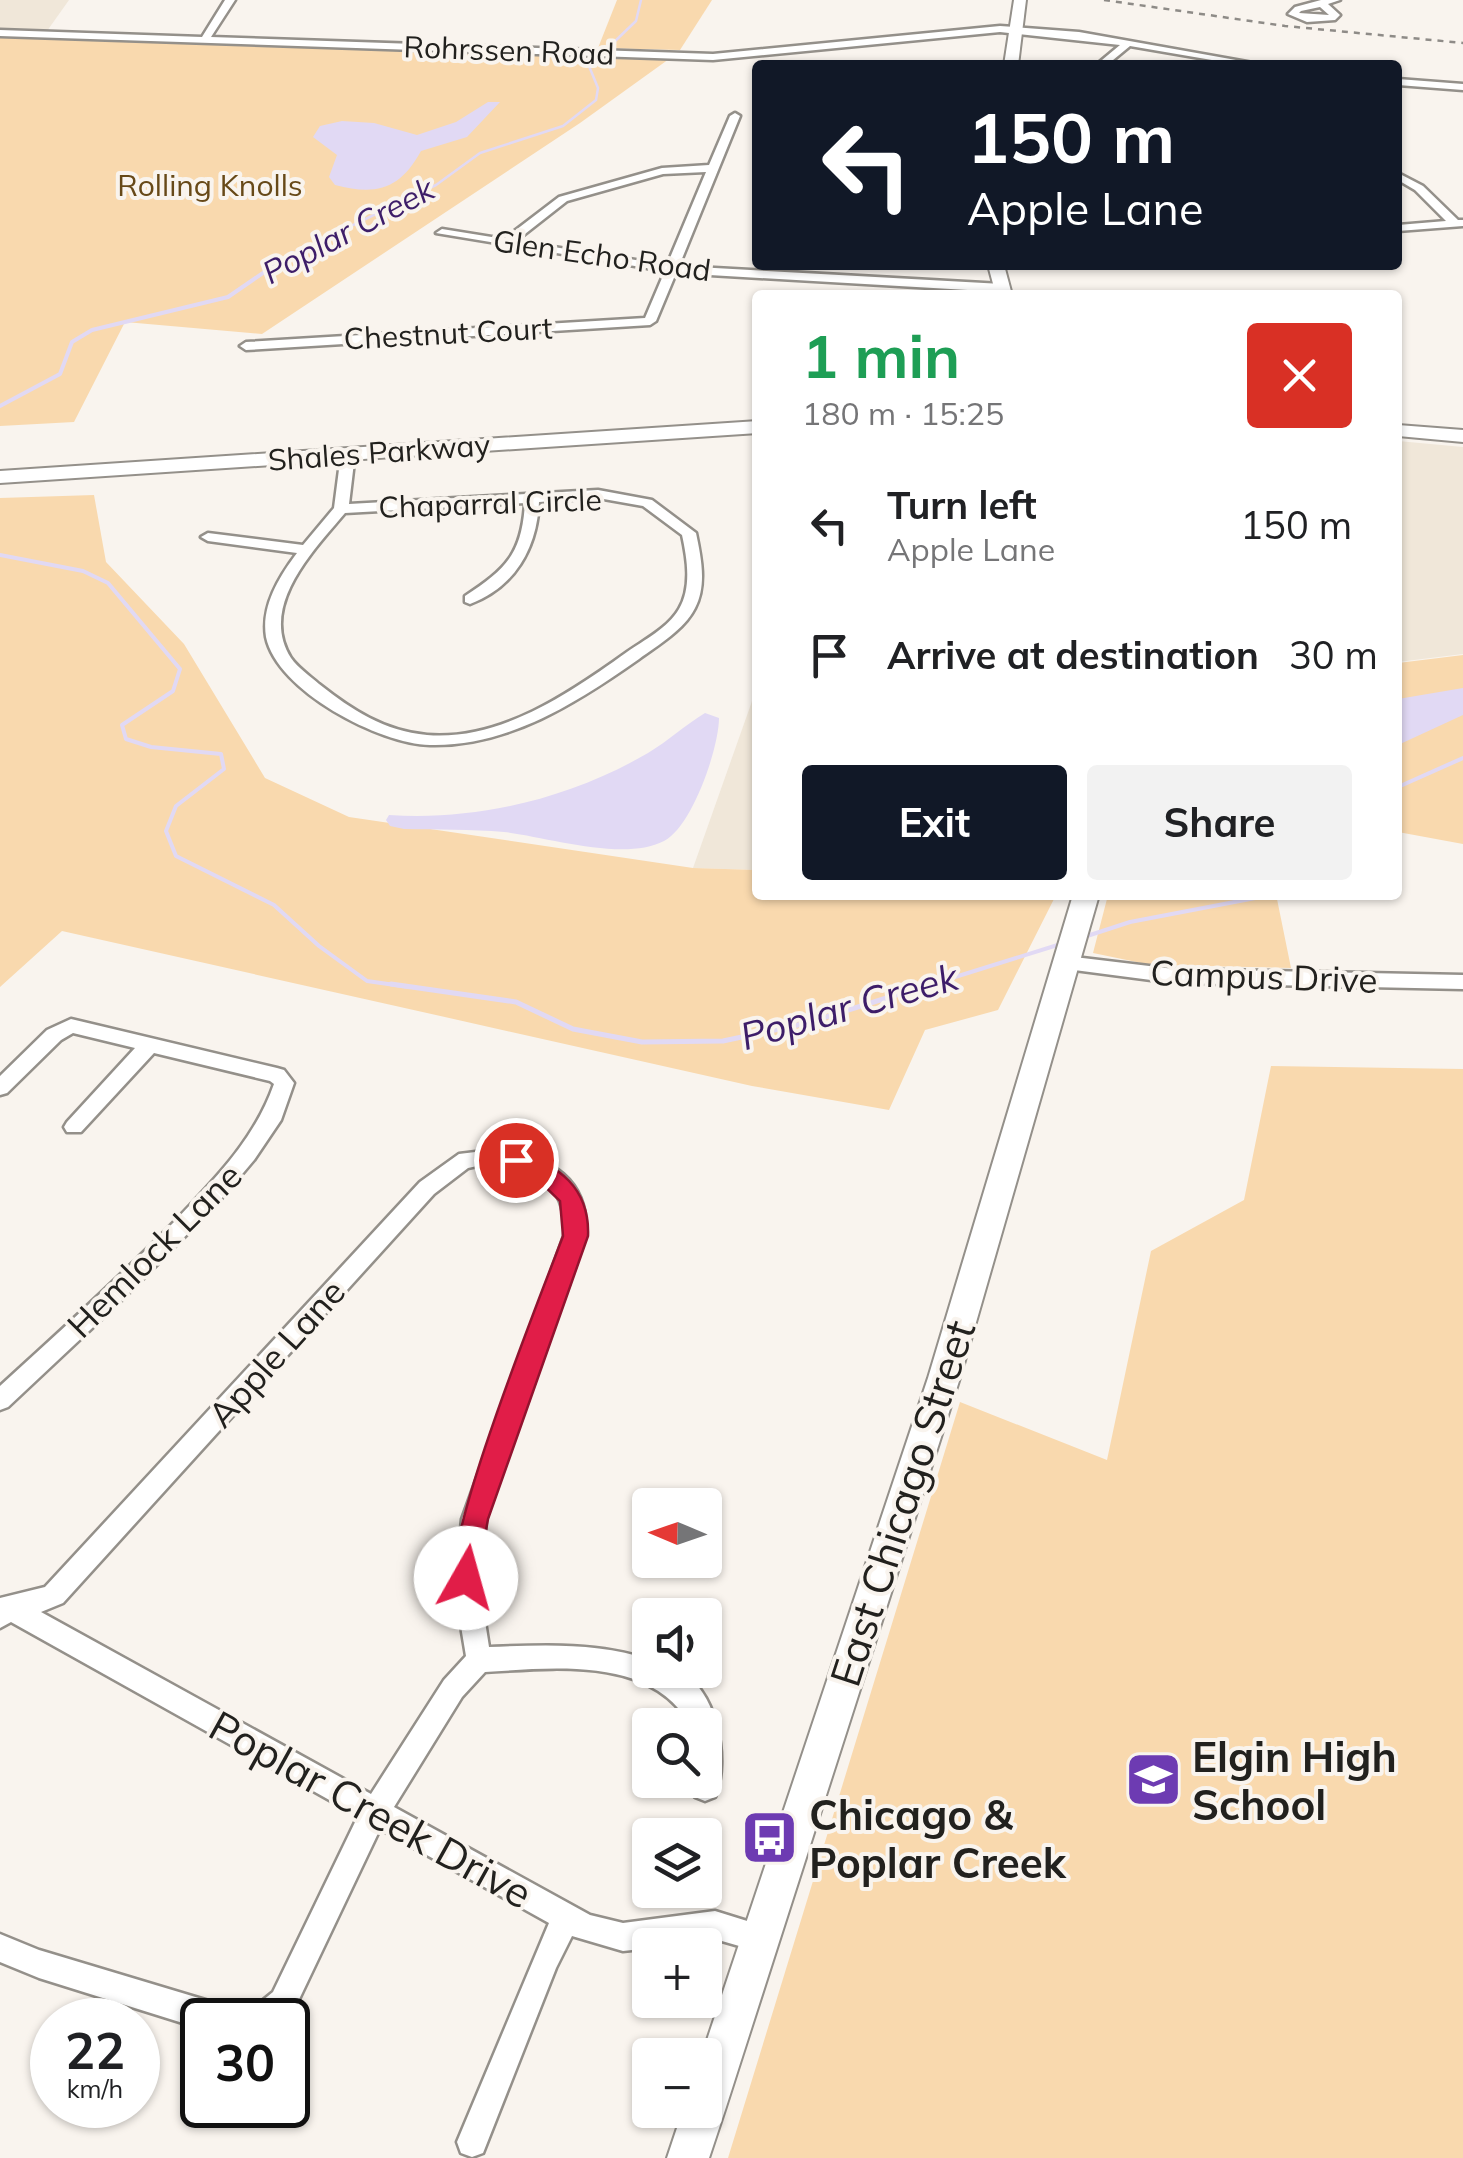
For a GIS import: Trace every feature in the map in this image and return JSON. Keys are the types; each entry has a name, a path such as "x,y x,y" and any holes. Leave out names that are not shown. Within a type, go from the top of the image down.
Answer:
{"main road":[{"path":"1013,60 1020,0"},
{"name":"Shales Parkway","path":"0,476 752,427"},
{"path":"1402,432 1463,436"},
{"name":"East Chicago Street","path":"722,2056 944,1378 1085,900"},
{"name":"East Chicago Street","path":"688,2158 698,2128"}],"street":[{"path":"205,39 230,0"},
{"path":"1321,4 1335,0"},
{"name":"Rohrssen Road","path":"0,32 713,58 960,30 1016,29 1227,60"},
{"path":"1107,60 1126,44"},
{"path":"1402,82 1463,87"},
{"path":"672,269 735,116"},
{"path":"509,241 563,199 662,171 712,168"},
{"path":"1402,178 1460,223"},
{"path":"1402,228 1460,223"},
{"name":"Glen Echo Road","path":"442,234 509,241 672,269 974,290"},
{"name":"Chestnut Court","path":"246,346 650,321 672,269"},
{"name":"Chaparral Circle","path":"340,509 598,494 647,503 689,533 696,565 688,609 657,638 592,686 510,730 451,738 399,737 354,722 283,659 273,628 279,592 306,550 340,509 348,454"},
{"path":"470,600 503,578 523,556 531,535 532,497"},
{"path":"208,537 306,550"},
{"name":"Campus Drive","path":"1066,963 1174,976 1463,982"},
{"path":"0,1088 54,1035 71,1026 152,1044"},
{"path":"74,1126 152,1044"},
{"name":"Hemlock Lane","path":"0,1400 235,1173 272,1118 284,1083 278,1076 152,1044"},
{"name":"Apple Lane","path":"3,1608 28,1605 54,1595 427,1188 458,1164 473,1158 516,1160 542,1170 571,1196 575,1236 468,1548 468,1612 480,1660"},
{"name":"Poplar Creek Drive","path":"3,1608 376,1810 566,1919 607,1936 709,1925 760,1938"},
{"path":"285,1998 376,1810 398,1783 458,1680 480,1660 551,1658 636,1668 677,1686 692,1708"},
{"path":"472,2142 544,1960 566,1919"},
{"path":"0,1948 38,1964 180,2007"}],"shaded area":[{"path":"0,0 69,0 47,31 0,29"},
{"path":"488,102 500,102 467,137 421,151 405,174 375,189 335,185 329,177 337,155 313,137 320,126 342,121 374,123 417,135 456,122"},
{"path":"1402,441 1463,447 1463,654 1402,662"},
{"path":"1463,688 1463,715 1402,743 1402,698"},
{"path":"752,701 752,870 693,868"},
{"path":"705,713 719,718 702,786 674,833 647,847 607,849 504,832 404,829 390,826 386,820 389,815 490,810 556,794 648,753"}],"green space":[{"path":"617,0 712,0 680,50 598,48"},
{"name":"Rolling Knolls","path":"0,35 669,59 580,123 262,334 125,322 74,422 0,426"},
{"path":"94,495 106,562 184,644 265,778 349,817 693,868 752,870 752,900 1053,900 998,1010 925,1030 889,1110 752,1086 62,931 0,987 0,498"},
{"path":"1463,655 1463,844 1402,833 1402,663"},
{"path":"1107,900 1277,900 1291,968 1151,965 1093,953"},
{"name":"Elgin High School","path":"1271,1066 1463,1069 1463,2158 728,2158 960,1402 1107,1460 1151,1251 1244,1200"}],"waterway":[{"name":"Poplar Creek","path":"289,256 436,185 480,153 563,126 596,100 598,88 589,66 636,21 641,0"},
{"name":"Poplar Creek","path":"0,406 60,374 72,342 92,330 228,297 292,253"},
{"name":"Poplar Creek","path":"0,555 83,571 108,583 180,669 173,691 122,725 126,739 151,747 221,754 224,769 176,806 166,831 176,856 274,905 319,946 367,981 409,987"},
{"name":"Poplar Creek","path":"1402,785 1463,758"},
{"name":"Poplar Creek","path":"1084,937 1130,922 1245,900"},
{"name":"Poplar Creek","path":"923,987 1064,943"},
{"name":"Poplar Creek","path":"391,984 516,1002 573,1029 642,1042 723,1041 807,1023 931,984"}],"railway":[{"path":"1104,0 1285,26 1463,43"}],"place":[{"name":"Elgin High School","path":"1153,1780"},
{"name":"Chicago & Poplar Creek","path":"770,1838"}],"route":[{"path":"466,1578 474,1519 575,1236 571,1196 542,1170 516,1160"}]}
